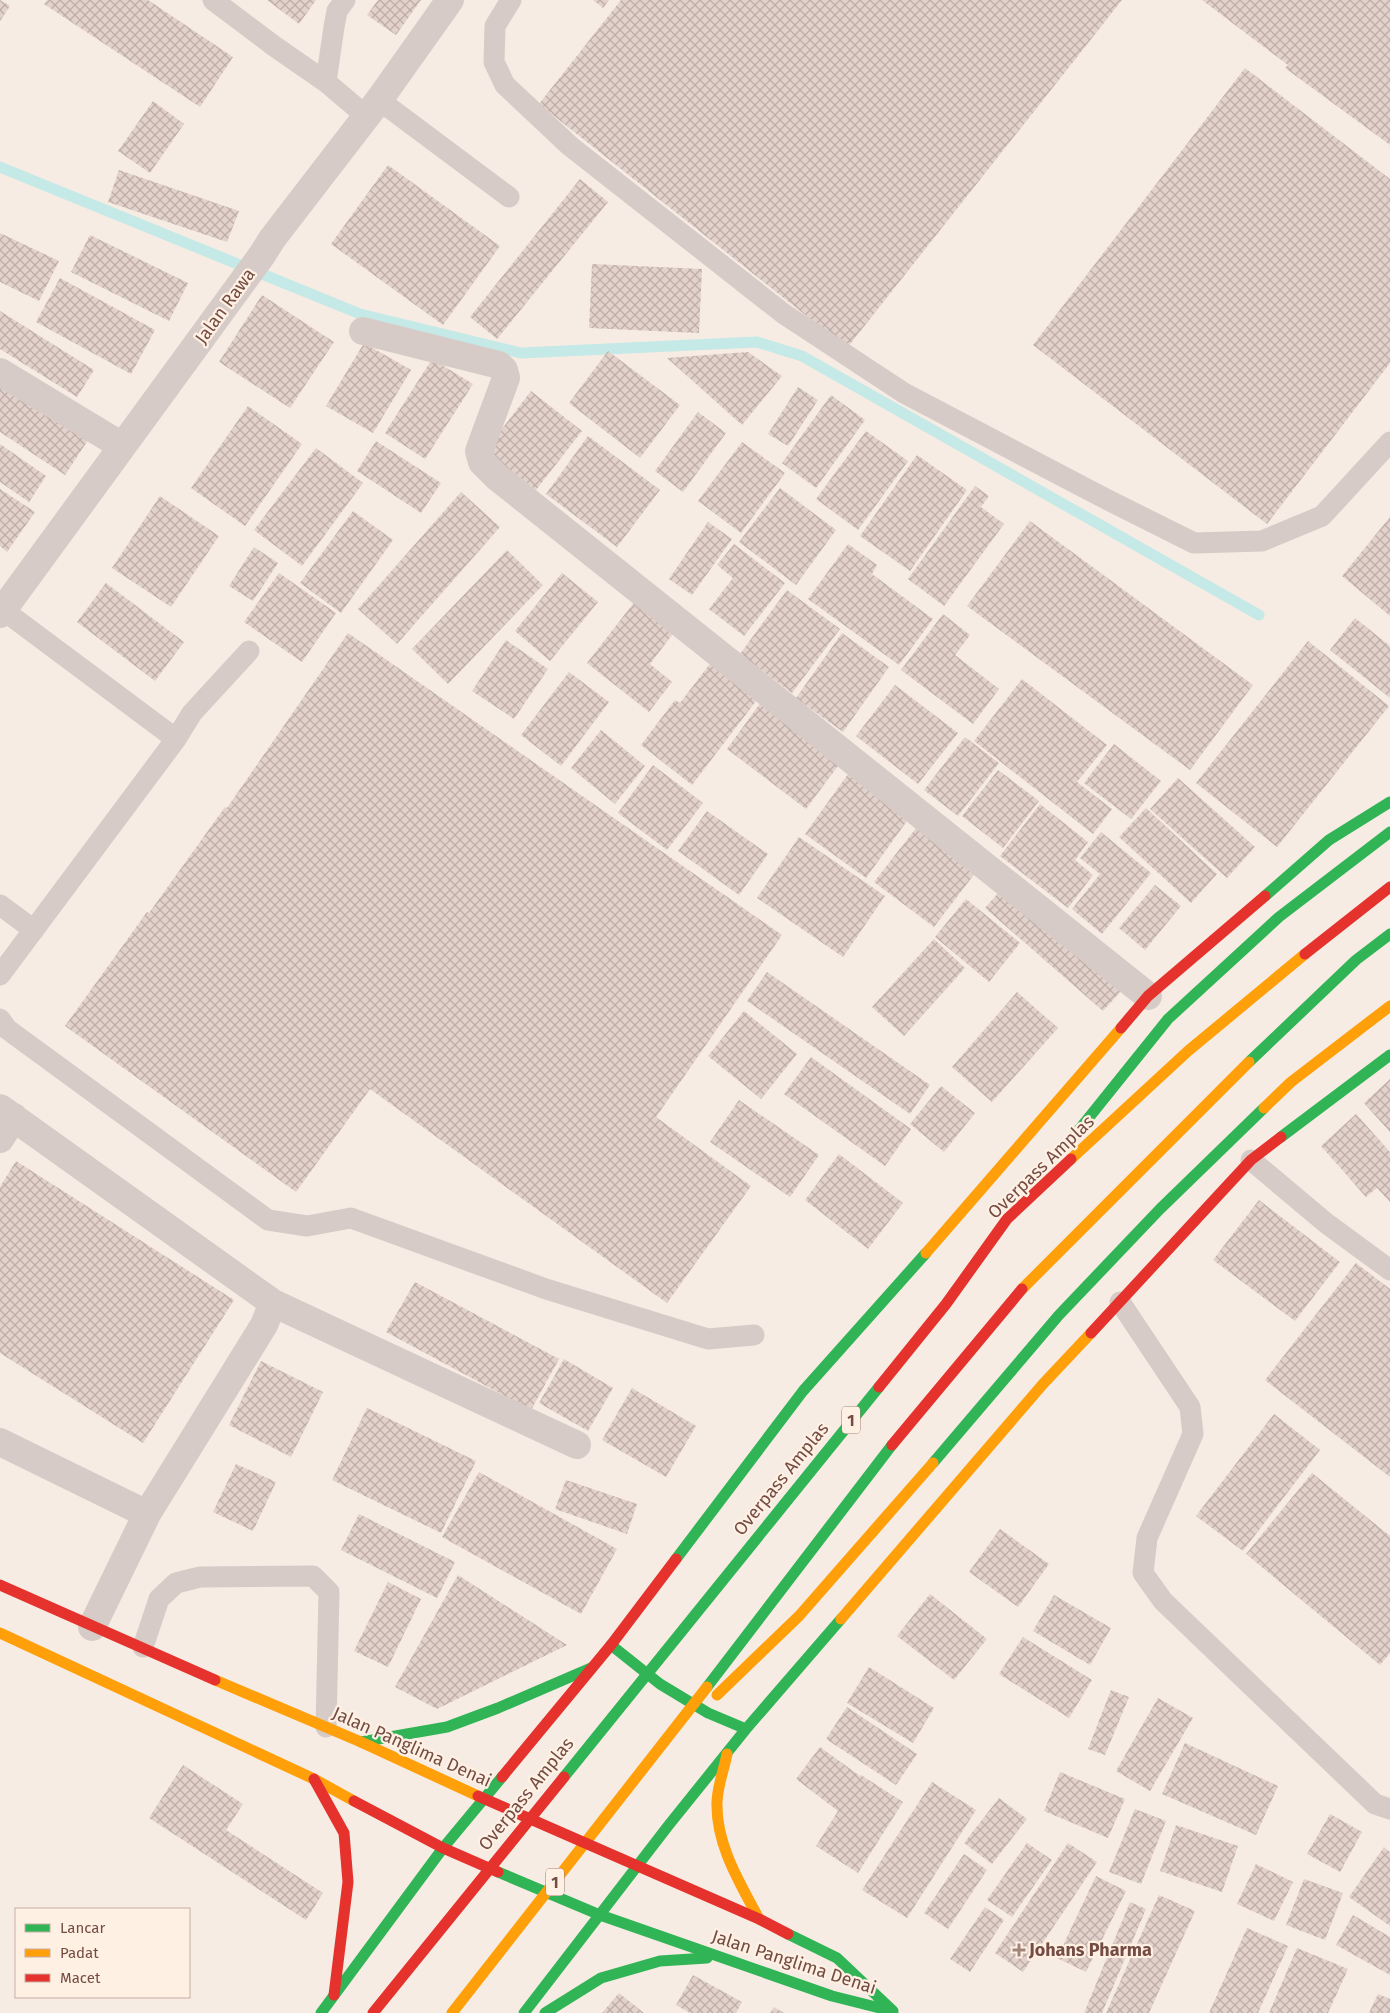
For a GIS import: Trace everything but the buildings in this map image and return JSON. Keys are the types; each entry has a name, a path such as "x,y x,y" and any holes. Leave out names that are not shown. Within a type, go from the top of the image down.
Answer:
{"main road":[{"path":"320,2013 443,1848 611,1645 803,1391 936,1242 1148,996 1329,840 1390,802"},
{"path":"1007,1219 1168,1019 1279,917 1390,832"},
{"name":"Overpass Amplas","path":"373,2013 946,1304 1007,1219 1188,1051 1340,925 1390,887"},
{"name":"1","path":"452,2013 658,1751 894,1444 1022,1289 1212,1097 1356,960 1390,934"},
{"path":"658,1751 799,1616 910,1490 1059,1315 1160,1209 1291,1082 1390,1006"},
{"path":"524,2013 637,1866 746,1729 1043,1384 1252,1160 1390,1055"},
{"name":"Jalan Panglima Denai","path":"0,1585 361,1742 483,1798 759,1919 837,1958 895,2012"},
{"name":"Jalan Panglima Denai","path":"0,1633 314,1779 443,1848 600,1916 832,1996 895,2012"},
{"path":"611,1645 660,1684 708,1713 746,1729"},
{"path":"361,1742 447,1727 498,1708 591,1668"},
{"path":"727,1754 717,1804 720,1827 725,1849 734,1871 759,1919"},
{"path":"314,1779 344,1833 348,1882 334,1996"},
{"path":"545,2013 601,1978 660,1960 726,1958"}],"street":[{"name":"Jalan Rawa","path":"1,612 232,297 272,239 372,108 450,0"},
{"path":"363,331 499,365 504,370 506,378 480,451 482,462 497,477 1148,996"},
{"path":"0,372 122,446"},
{"path":"5,1121 274,1303 577,1445"},
{"path":"92,1626 147,1514 264,1325 274,1303"},
{"path":"0,1442 147,1514"}],"lane":[{"path":"213,0 326,82 372,108 509,197"},
{"path":"326,82 337,11 345,0"},
{"path":"511,0 495,26 494,62 505,85 570,146 784,314 904,394 1106,499 1194,543 1262,541 1322,516 1390,442"},
{"path":"1,612 176,739"},
{"path":"0,976 176,739 192,713 248,651"},
{"path":"0,905 34,930"},
{"path":"0,1018 7,1030 268,1220 307,1226 351,1218 546,1289 708,1339 754,1336"},
{"path":"1252,1160 1326,1223 1390,1270"},
{"path":"1120,1302 1190,1407 1194,1434 1147,1538 1143,1573 1163,1602 1375,1804 1390,1810"},
{"path":"143,1647 159,1599 176,1583 200,1577 313,1576 329,1592 326,1727"}],"waterway":[{"path":"0,167 360,314 521,353 757,342 802,356 1259,615"}],"traffic: fast":[{"path":"1265,896 1329,840 1390,802"},
{"path":"1066,1146 1168,1019 1279,917 1390,832"},
{"path":"1249,1062 1356,960 1390,934"},
{"path":"1281,1137 1390,1055"},
{"path":"933,1463 1059,1315 1160,1209 1264,1108"},
{"path":"676,1559 803,1391 926,1253"},
{"path":"564,1777 879,1387"},
{"path":"707,1687 892,1445"},
{"path":"524,2013 668,1826 746,1729 841,1619"},
{"path":"611,1645 660,1684 708,1713 746,1729"},
{"path":"361,1742 447,1727 498,1708 591,1668"},
{"path":"321,2013 443,1848 502,1777"},
{"path":"498,1872 600,1915 832,1996 892,2011"},
{"path":"788,1934 837,1958 893,2011"},
{"path":"545,2013 601,1978 660,1961 707,1958"}],"traffic: slow":[{"path":"1071,1159 1188,1051 1305,954"},
{"path":"1264,1108 1291,1082 1390,1006"},
{"path":"926,1253 1121,1028"},
{"path":"1022,1289 1249,1062"},
{"path":"841,1619 1043,1384 1091,1333"},
{"path":"717,1695 799,1616 933,1463"},
{"path":"0,1633 314,1779 354,1801"},
{"path":"215,1680 361,1742 478,1796"},
{"path":"452,2013 707,1687"},
{"path":"727,1754 717,1797 720,1834 730,1863 759,1919"}],"traffic: jam":[{"path":"1305,954 1390,887"},
{"path":"1121,1028 1148,996 1265,896"},
{"path":"1091,1333 1251,1160 1281,1137"},
{"path":"879,1387 946,1304 1007,1219 1071,1159"},
{"path":"892,1445 1022,1289"},
{"path":"502,1777 611,1645 676,1559"},
{"path":"0,1585 215,1680"},
{"path":"373,2013 564,1777"},
{"path":"314,1779 344,1833 348,1882 334,1995"},
{"path":"478,1796 759,1919 788,1934"},
{"path":"354,1801 443,1848 498,1872"}],"place":[{"name":"Johans Pharma","path":"1019,1950"}]}
